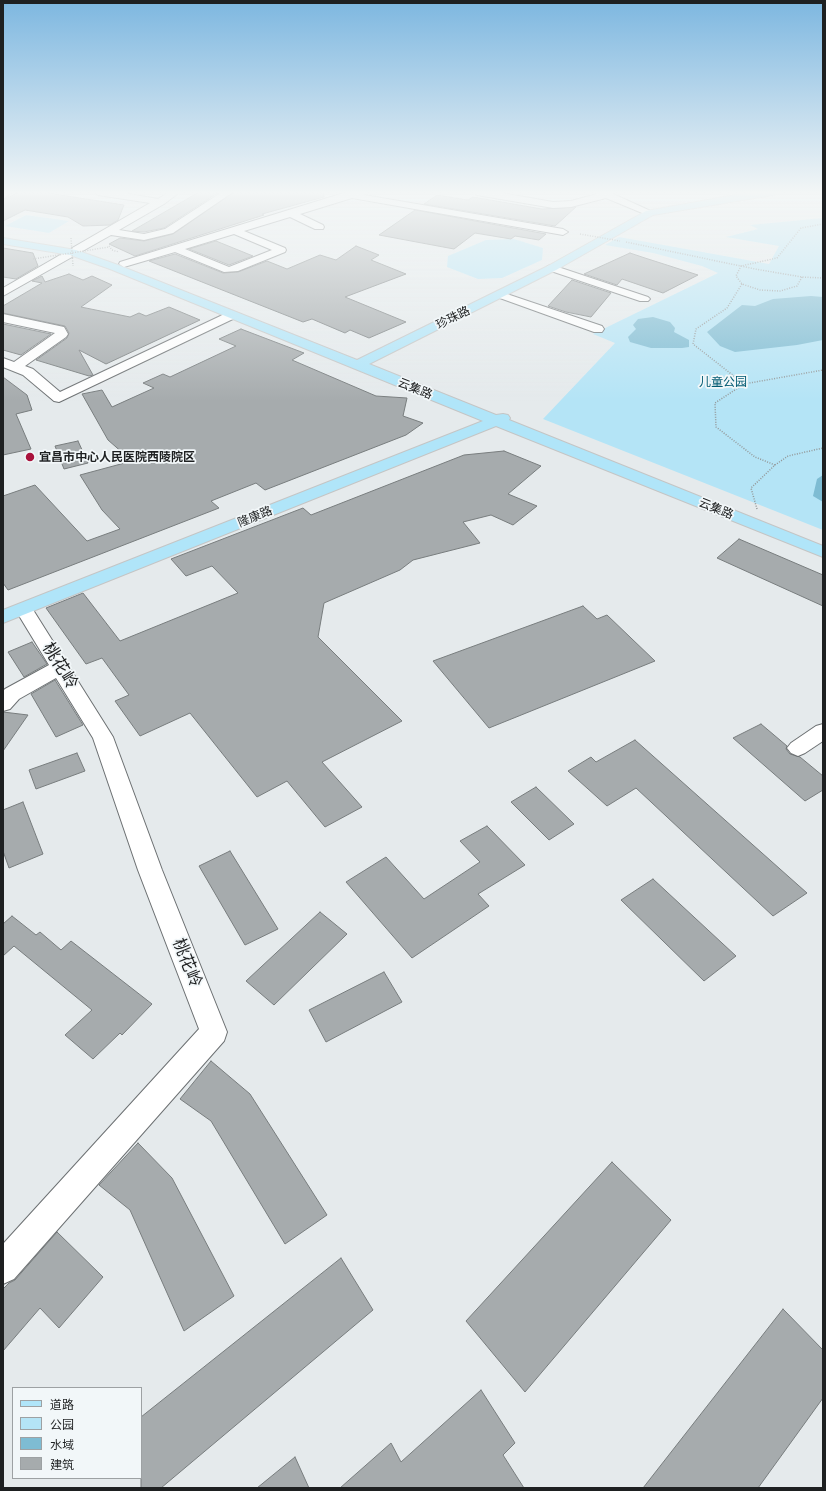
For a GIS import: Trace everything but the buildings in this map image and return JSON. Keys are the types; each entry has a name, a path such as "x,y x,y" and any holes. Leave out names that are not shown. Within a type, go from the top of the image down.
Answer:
{"main road":[{"name":"云集路","path":"99,262 231,314 357,361"},
{"name":"云集路","path":"114,262 124,264 357,361 823,543"},
{"name":"珍珠路","path":"357,361 553,262"},
{"name":"珍珠路","path":"357,361 500,295 563,262"},
{"name":"云集路","path":"496,416 823,552"},
{"name":"隆康路","path":"3,617 14,608 496,416"}],"street":[{"path":"3,293 57,262"},
{"path":"124,264 132,262"},
{"path":"207,262 228,270 252,262"},
{"path":"552,268 644,299"},
{"path":"500,295 598,328"},
{"path":"3,362 28,372 58,398 231,314"},
{"path":"3,318 60,330 62,334 16,366"},
{"name":"桃花岭","path":"3,1268 214,1032 150,870 103,737 60,667 14,608"},
{"path":"3,704 12,694 60,667"},
{"path":"798,748 823,731"}],"path":[{"path":"720,262 802,277 823,278"},
{"path":"761,262 742,266 736,276 742,284 760,290 780,291 797,286 802,277"},
{"path":"742,284 727,308 696,329 693,344 744,384"},
{"path":"775,465 755,457 716,427 714,403 744,384 823,370"},
{"path":"760,518 751,488 775,465 788,456 823,448"}],"green space":[{"path":"447,262 538,262 502,278 478,279 447,267"},
{"name":"儿童公园","path":"685,262 756,262 769,264 770,262 823,262 823,530 543,419 615,343 593,334 718,273 702,266"}],"water":[{"path":"811,296 823,297 823,340 797,345 735,352 720,346 707,332 742,305 755,306 773,299"},
{"path":"653,317 670,322 675,328 674,332 689,340 689,347 651,348 630,342 628,337 636,329 633,325 638,319"},
{"path":"823,475 823,502 813,496 817,479"}],"place":[{"name":"宜昌市中心人民医院西陵院区","path":"30,457"}]}
